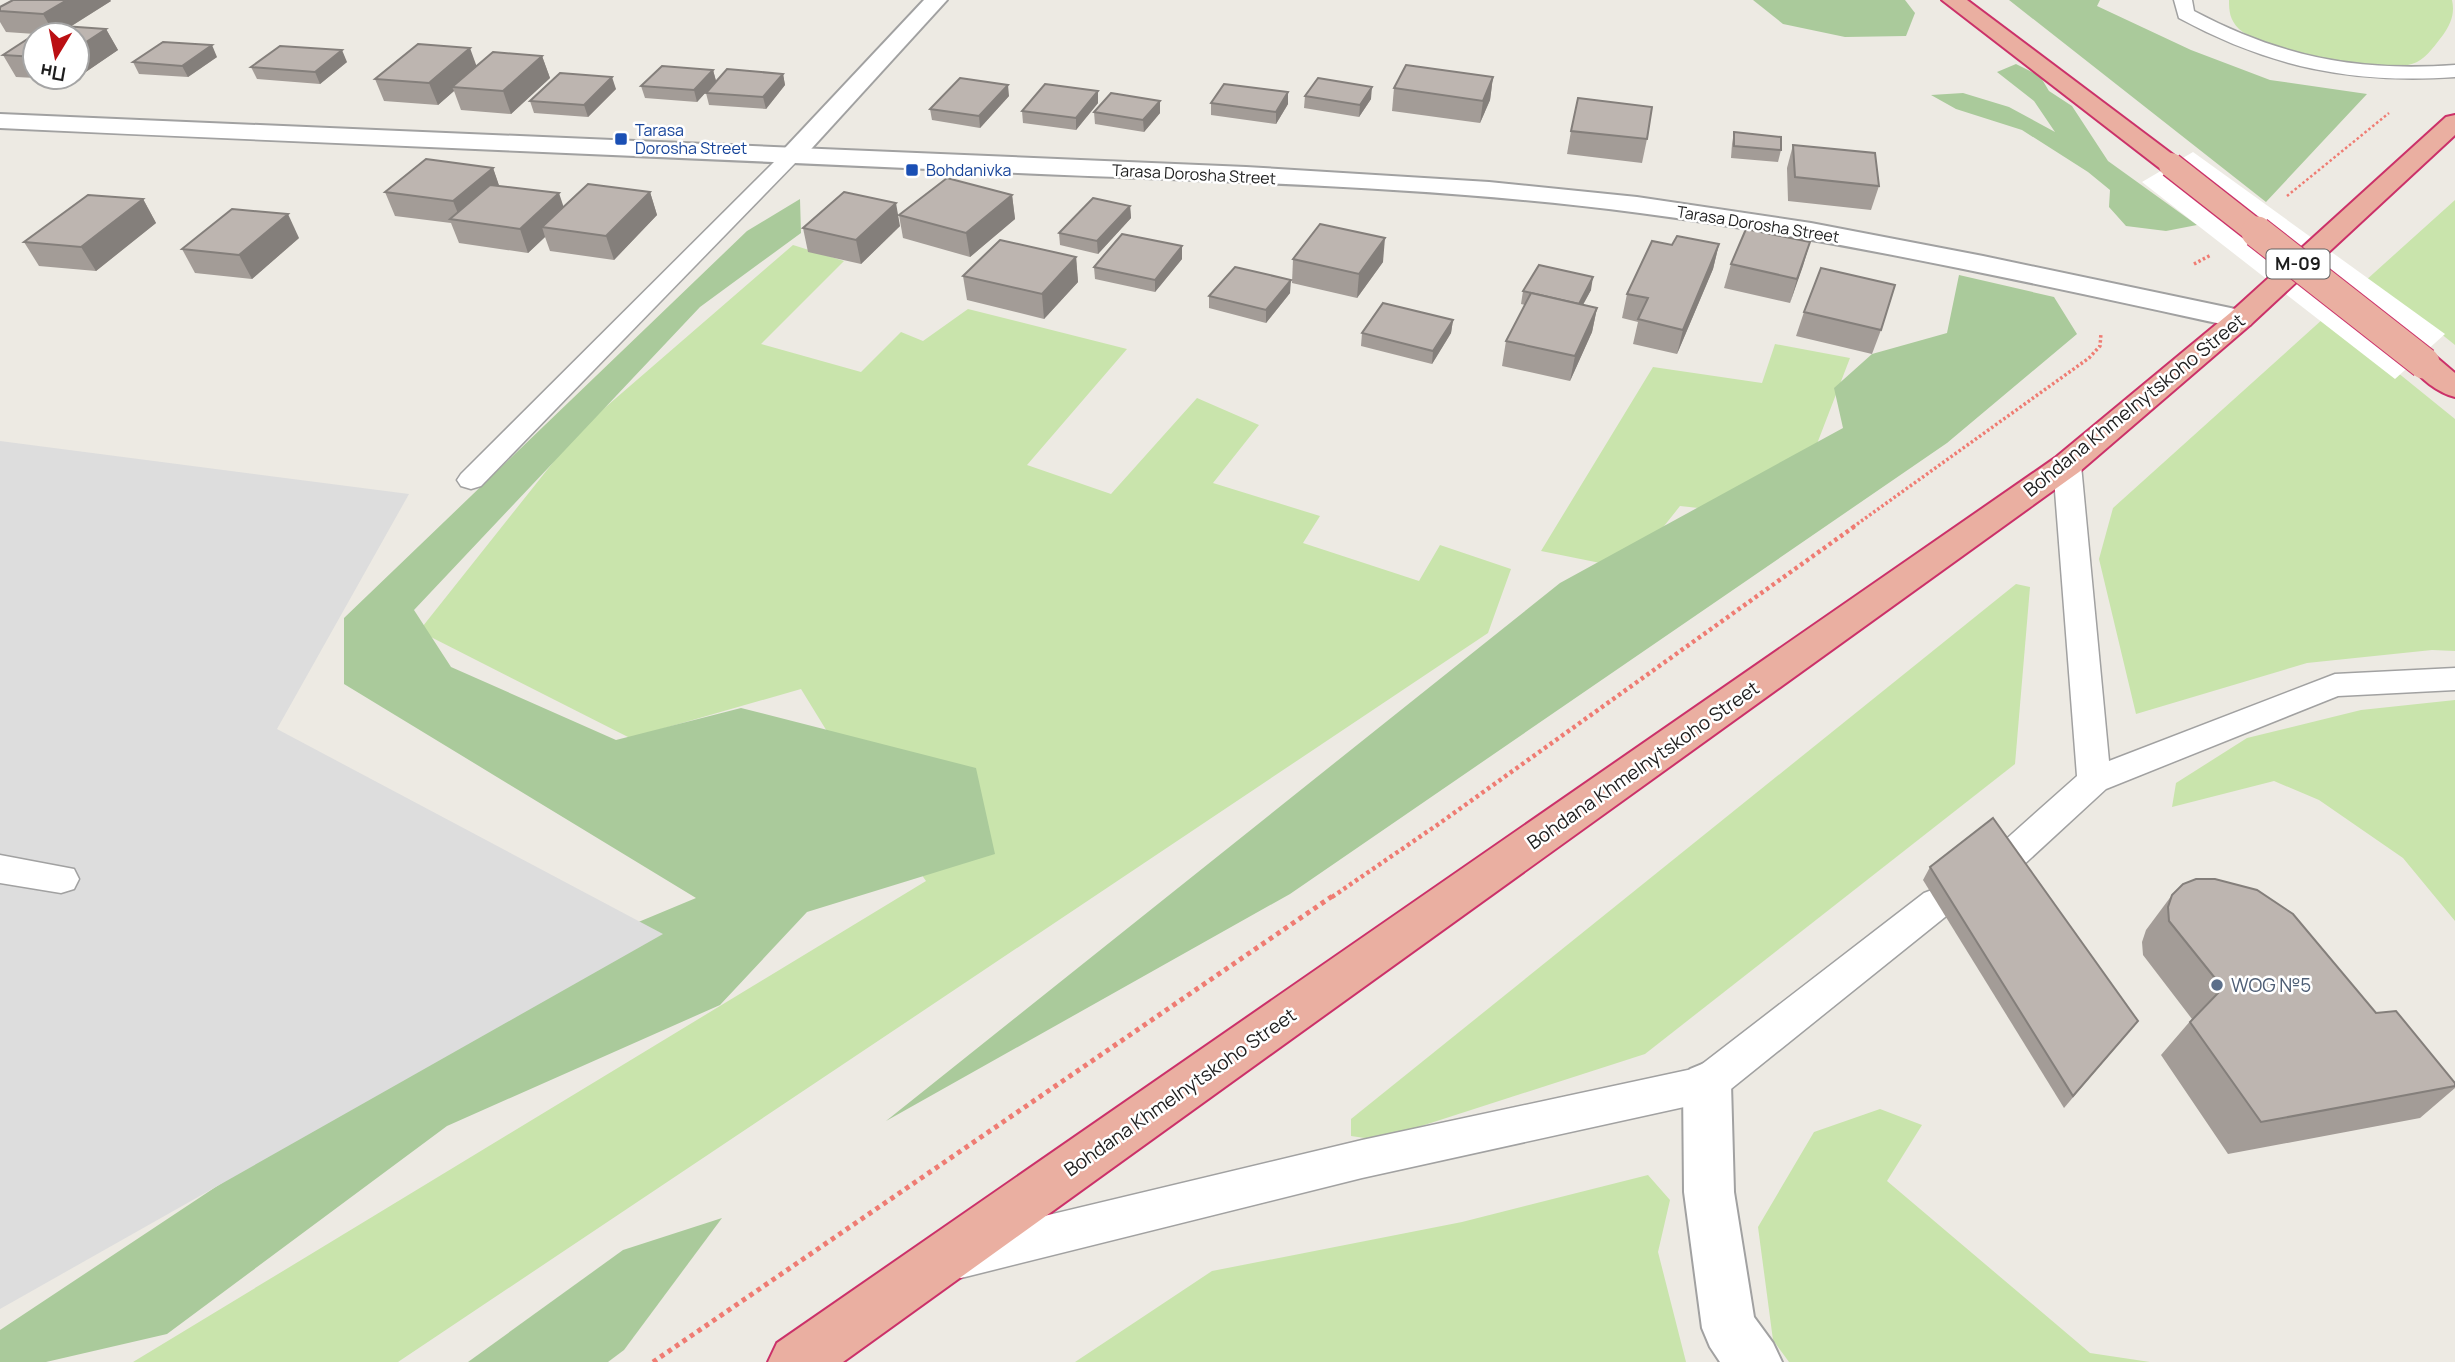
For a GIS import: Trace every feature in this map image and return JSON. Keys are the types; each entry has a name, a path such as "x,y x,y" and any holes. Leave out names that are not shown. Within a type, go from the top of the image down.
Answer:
{"highway":[{"name":"М-09","path":"1953,0 2171,164 2455,388"},
{"name":"Bohdana Khmelnytskoho Street","path":"796,1362 2067,465 2241,319 2455,122"}],"street":[{"path":"793,154 936,0"},
{"name":"Tarasa Dorosha Street","path":"0,121 793,154 1381,183 1549,195 1718,216 1963,260 2241,319"},
{"path":"1707,1084 1709,1192 1729,1328 1754,1362"}],"lane":[{"path":"2183,0 2185,14 2223,37 2267,54 2368,73 2424,74 2455,71"},
{"path":"471,480 793,154"},
{"path":"2067,465 2094,780"},
{"path":"2006,860 2094,780 2335,685 2455,678"},
{"path":"0,869 61,879"},
{"path":"939,1262 1362,1159 1707,1084 1937,903"}],"path":[{"path":"653,1362 1440,823 2089,358 2100,346 2101,334 2098,326"}],"green space":[{"path":"1753,0 1905,0 1915,13 1906,36 1845,37 1783,24"},
{"path":"2009,0 2100,0 2097,6 2191,50 2270,80 2367,94 2266,202"},
{"path":"2229,0 2452,0 2453,9 2446,31 2421,60 2402,66 2380,66 2298,53 2252,37 2239,29 2234,22"},
{"path":"2016,64 2040,76 2049,91 2072,106 2108,161 2197,225 2166,231 2126,226 2109,207 2110,190 2088,172 2022,130 1956,109 1931,95 1963,93 2009,107 2055,132 2034,101 1997,72"},
{"path":"800,199 801,233 700,307 414,610 451,667 616,740 741,708 976,768 995,854 807,912 720,1005 447,1126 167,1334 46,1362 0,1362 0,1330 576,948 696,898 344,684 344,618 747,231"},
{"path":"2455,200 2455,345 2435,329 2392,368 2455,419 2455,651 2432,650 2307,663 2136,714 2099,559 2113,508"},
{"path":"793,245 844,261 761,344 861,372 901,332 923,341 968,309 1127,349 1027,465 1111,494 1197,398 1259,425 1213,483 1320,516 1303,543 1419,581 1440,545 1511,569 1488,633 398,1362 133,1362 926,881 871,803 801,689 630,738 419,631 578,431"},
{"path":"1959,275 2054,297 2077,334 1947,443 1290,894 886,1121 1560,583 1843,428 1834,388 1872,354 1947,333"},
{"path":"1775,344 1850,358 1800,488 1726,511 1680,506 1630,569 1541,551 1653,367 1762,383"},
{"path":"2016,584 2030,587 2015,764 1645,1054 1378,1140 1351,1136 1351,1119"},
{"path":"2455,700 2455,921 2403,858 2319,800 2274,781 2172,807 2176,783 2247,738 2361,710"},
{"path":"1880,1109 1922,1125 1887,1181 2090,1353 2150,1362 1789,1362 1773,1340 1758,1227 1814,1132"},
{"path":"1648,1175 1670,1200 1658,1252 1686,1362 1075,1362 1212,1271 1462,1222"},
{"path":"722,1218 624,1350 608,1362 468,1362 623,1250"}],"shaded area":[{"path":"0,441 409,494 277,729 663,934 0,1309"}],"pier":[{"path":"2193,152 2445,334 2395,379 2142,182"}],"building":[{"path":"13,0 67,0 43,14 0,11 0,7"},
{"path":"91,28 106,29 91,39"},
{"path":"163,42 212,45 182,66 133,62"},
{"path":"21,43 21,56 3,55"},
{"path":"418,44 470,48 429,83 375,79"},
{"path":"280,46 342,50 315,72 251,67"},
{"path":"493,52 542,56 503,91 452,87"},
{"path":"1406,65 1493,77 1483,101 1394,88"},
{"path":"662,66 713,70 694,90 641,86"},
{"path":"727,69 783,74 763,97 706,93"},
{"path":"560,73 612,77 584,105 530,101"},
{"path":"960,78 1008,85 979,116 930,109"},
{"path":"1318,78 1372,87 1360,105 1305,96"},
{"path":"1045,84 1098,91 1076,118 1022,111"},
{"path":"1224,84 1288,92 1276,112 1211,103"},
{"path":"1111,93 1160,101 1143,120 1094,112"},
{"path":"1578,98 1652,107 1647,139 1571,131"},
{"path":"1734,132 1781,137 1781,150 1734,146"},
{"path":"1793,145 1875,153 1879,186 1795,177"},
{"path":"426,159 493,168 453,201 385,192"},
{"path":"947,178 1012,195 966,233 899,215"},
{"path":"588,184 650,192 606,236 542,227"},
{"path":"490,185 559,193 520,229 450,219"},
{"path":"844,192 896,203 856,240 803,228"},
{"path":"88,195 143,199 81,247 24,242"},
{"path":"1093,198 1130,206 1097,241 1059,233"},
{"path":"232,209 288,214 239,255 182,249"},
{"path":"1320,224 1385,238 1359,274 1293,259"},
{"path":"1746,229 1810,242 1797,279 1731,264"},
{"path":"1122,234 1182,246 1155,280 1094,267"},
{"path":"1677,236 1719,244 1683,330 1638,319 1648,298 1627,294 1652,241 1672,245"},
{"path":"1000,240 1076,257 1042,294 963,276"},
{"path":"1539,265 1593,277 1579,304 1523,291"},
{"path":"1235,267 1291,280 1266,310 1209,296"},
{"path":"1821,268 1895,285 1881,330 1804,312"},
{"path":"1531,293 1597,308 1575,356 1506,341"},
{"path":"1383,303 1453,320 1433,351 1362,333"},
{"path":"1993,818 2138,1021 2073,1096 1930,867"},
{"path":"2196,879 2215,879 2257,890 2293,914 2376,1013 2396,1011 2455,1086 2261,1122 2190,1022 2223,988 2169,921 2168,907 2172,895 2183,884"}],"place":[{"name":"Tarasa Dorosha Street","path":"621,139"},
{"name":"Bohdanivka","path":"912,170"},
{"name":"WOG №5","path":"2217,985"}]}
